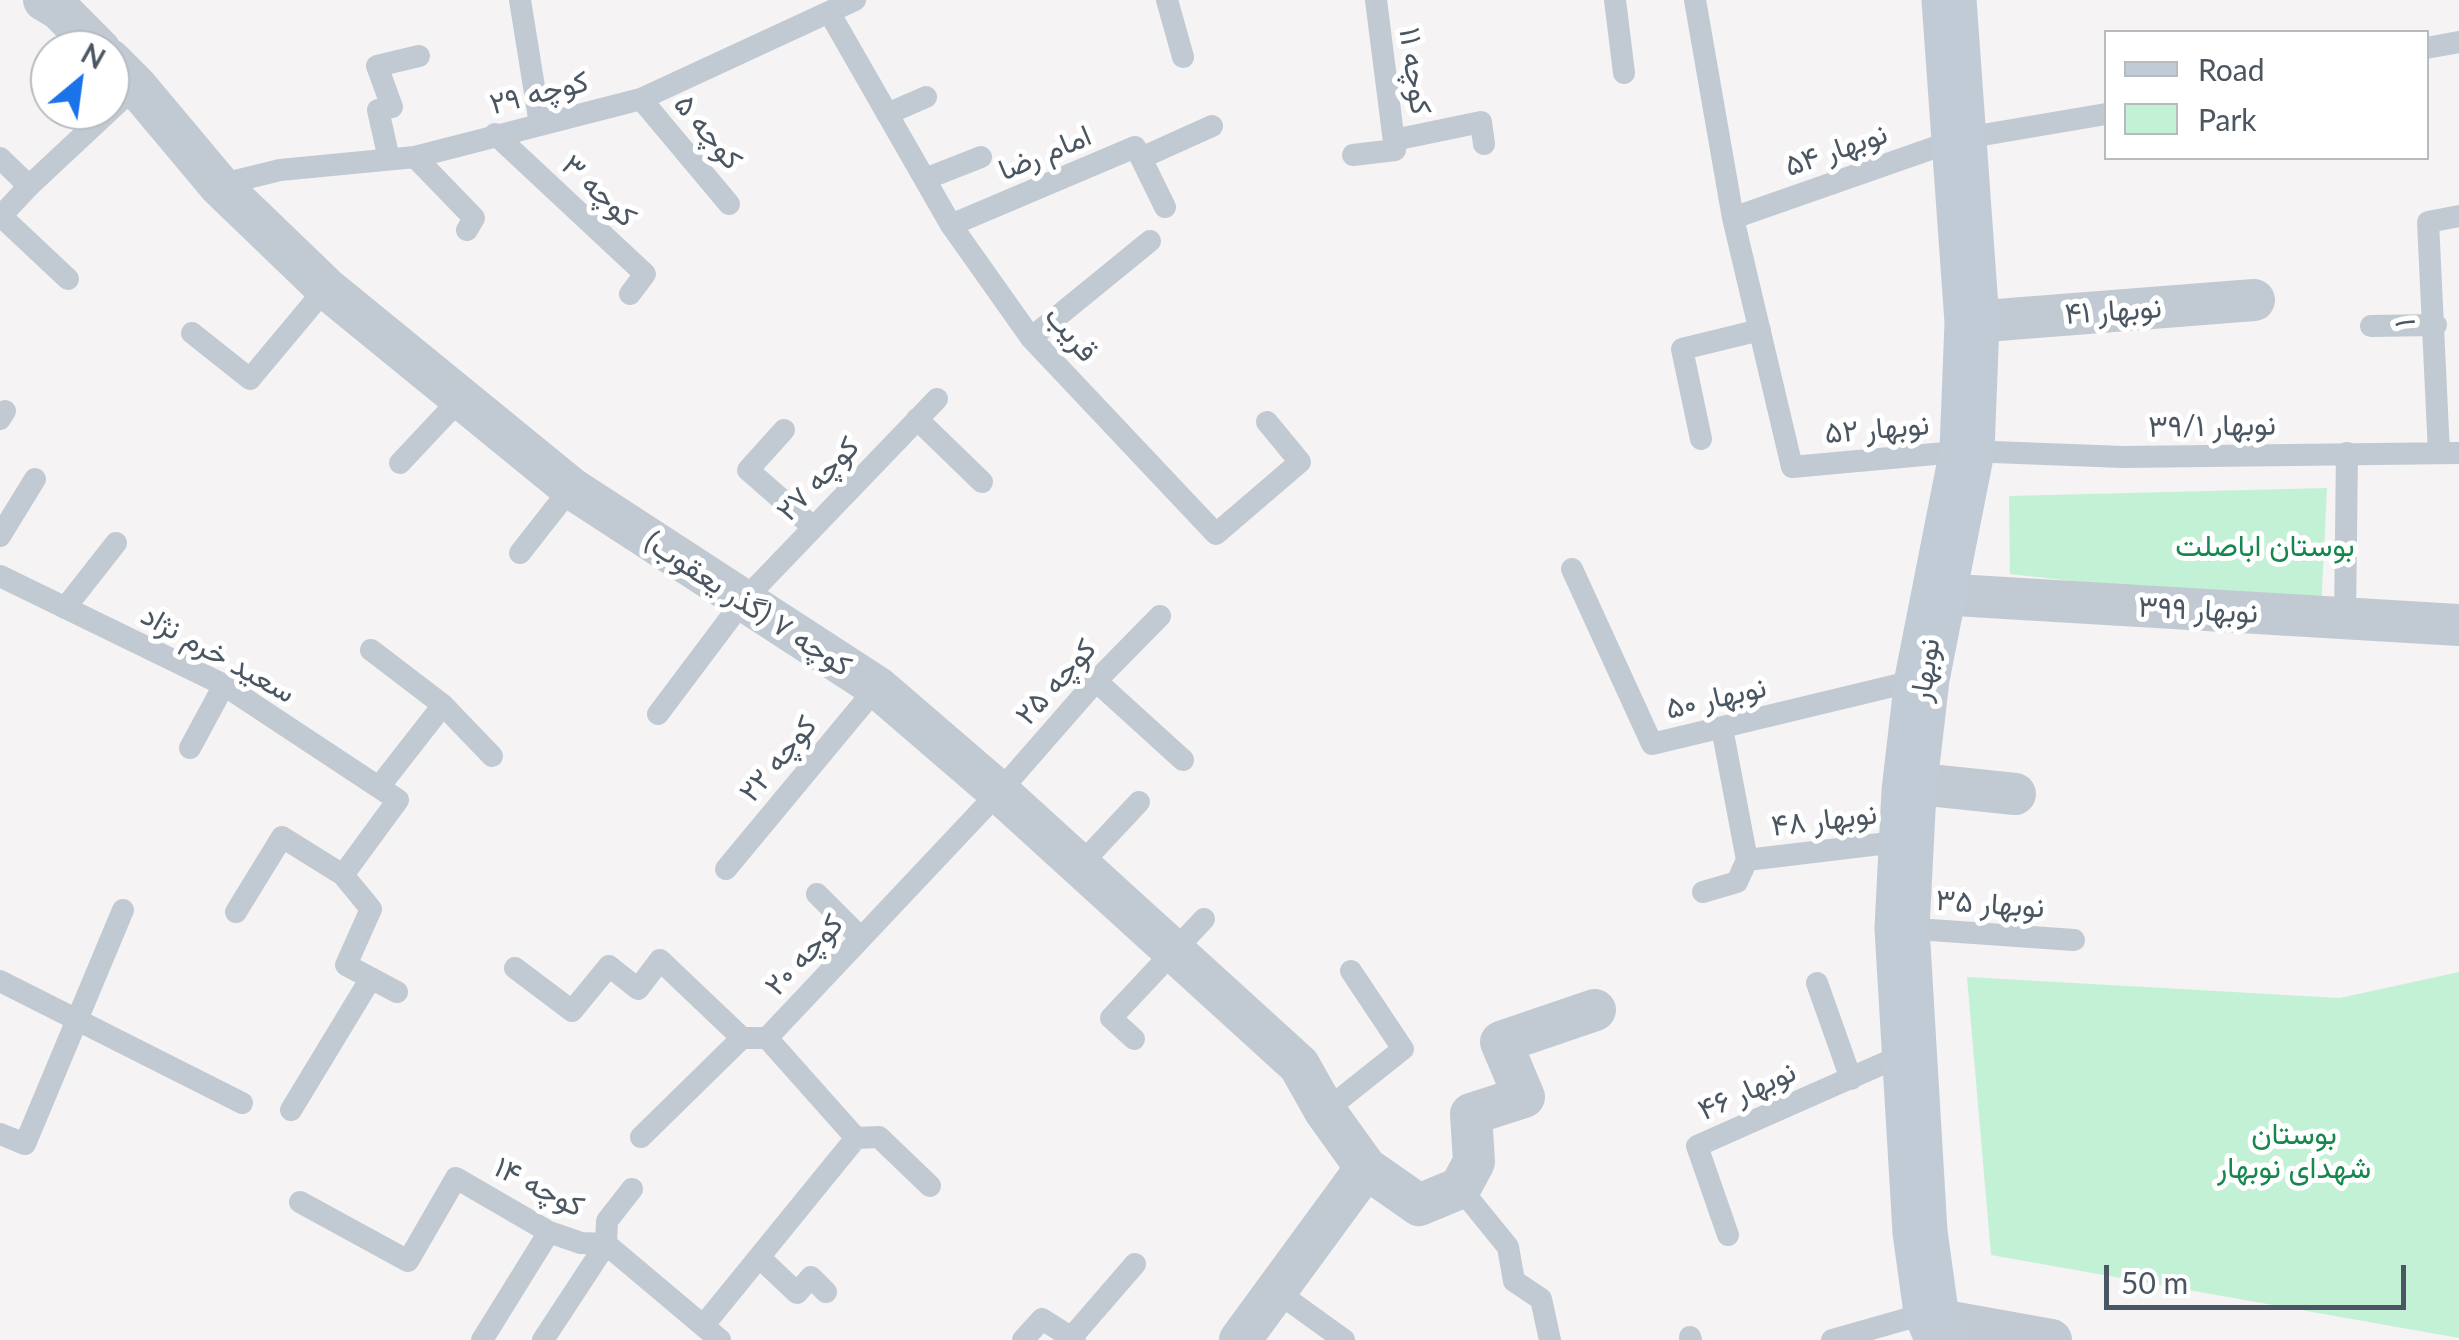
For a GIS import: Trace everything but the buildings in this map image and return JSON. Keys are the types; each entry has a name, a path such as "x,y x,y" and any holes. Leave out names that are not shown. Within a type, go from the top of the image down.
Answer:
{"street":[{"name":"نوبهار","path":"1936,1324 1920,1232 1902,928 1910,782 1922,679 1967,450 1972,322 1949,0"},
{"path":"58,3 82,30"},
{"name":"کوچه ۷ (گذر یعقوب)","path":"130,81 219,186 326,288 571,488 876,687 998,792 1300,1065 1325,1110 1366,1168 1419,1205 1460,1188"},
{"name":"نوبهار ۴۱","path":"1972,322 2254,300"},
{"name":"نوبهار ۳۹۹","path":"1938,594 2459,624"},
{"path":"1910,782 2015,794"},
{"path":"1460,1188 1474,1162 1471,1114 1524,1097 1501,1042 1595,1010"},
{"path":"1240,1340 1366,1168"},
{"path":"1936,1324 2051,1340"}],"lane":[{"path":"520,0 540,124"},
{"name":"کوچه ۲۹","path":"219,186 280,170 415,157 641,99 855,0"},
{"path":"1167,0 1183,57"},
{"name":"کوچه ۱۱","path":"1376,0 1395,145"},
{"path":"1615,0 1624,73"},
{"path":"1695,0 1733,218 1760,330 1682,348 1701,440"},
{"name":"قریب","path":"829,12 952,225 1031,338 1216,534 1300,462 1267,422"},
{"path":"2429,47 2459,42"},
{"path":"389,160 378,110 392,107 377,66 419,56"},
{"path":"887,114 926,96"},
{"name":"کوچه ۵","path":"641,99 728,204"},
{"name":"نوبهار ۵۴","path":"1733,218 1959,139 2104,114"},
{"path":"1354,155 1481,122 1484,144"},
{"name":"امام رضا","path":"952,225 1135,148 1142,158 1212,126"},
{"path":"68,279 0,217 75,130"},
{"name":"کوچه ۳","path":"495,134 645,274 630,294"},
{"path":"415,157 474,218 466,230"},
{"path":"924,179 982,157"},
{"path":"0,158 28,186"},
{"path":"1142,158 1164,208"},
{"name":"۱","path":"2449,453 2428,222 2459,216"},
{"path":"1031,338 1150,241"},
{"path":"192,333 250,379 326,288"},
{"path":"2371,326 2436,326"},
{"name":"نوبهار ۵۲","path":"1760,330 1792,467 1967,450"},
{"path":"400,463 462,397"},
{"name":"کوچه ۲۷","path":"658,714 743,601 937,399"},
{"path":"917,419 982,482"},
{"path":"784,430 748,470 813,527"},
{"name":"نوبهار ۳۹/۱","path":"1967,450 2123,457 2449,453"},
{"path":"2345,618 2347,453"},
{"path":"0,536 34,479"},
{"path":"520,553 571,488"},
{"path":"65,608 116,543"},
{"name":"نوبهار ۵۰","path":"1572,569 1652,744 1922,679"},
{"name":"سعید خرم نژاد","path":"0,576 224,685 388,794"},
{"name":"کوچه ۲۵","path":"998,792 1096,680 1160,616"},
{"path":"371,650 443,704 492,756"},
{"path":"1096,680 1184,760"},
{"path":"190,748 224,685"},
{"name":"کوچه ۲۲","path":"726,869 876,687"},
{"path":"343,874 443,704"},
{"path":"1703,892 1737,882 1747,860 1722,728"},
{"name":"کوچه ۲۰","path":"742,1038 767,1038 998,792"},
{"path":"1080,865 1139,802"},
{"path":"236,912 282,837 343,874 371,909 346,965 397,992"},
{"name":"نوبهار ۴۸","path":"1747,860 1909,840"},
{"path":"818,894 861,938"},
{"path":"0,1134 25,1144 74,1018 123,910"},
{"path":"1134,1040 1111,1018 1204,919"},
{"name":"نوبهار ۳۵","path":"1902,928 2074,940"},
{"path":"515,968 572,1012 609,966 638,989 660,960 742,1038 641,1137"},
{"path":"1325,1110 1404,1049 1352,971"},
{"path":"290,1110 371,978"},
{"path":"0,981 242,1104"},
{"path":"1818,983 1851,1078"},
{"path":"767,1038 856,1138"},
{"name":"نوبهار ۴۶","path":"1728,1235 1698,1146 1908,1053"},
{"path":"711,1333 759,1258 856,1138 879,1137 930,1186"},
{"name":"کوچه ۱۴","path":"300,1202 408,1261 456,1178 549,1232 581,1243 606,1244 711,1333"},
{"path":"1460,1188 1508,1246 1514,1281 1541,1299 1550,1340"},
{"path":"543,1340 606,1244 607,1221 632,1190"},
{"path":"482,1340 549,1232"},
{"path":"759,1258 798,1293 812,1277 826,1292"},
{"path":"1022,1340 1042,1318 1073,1339 1134,1264"},
{"path":"1276,1291 1344,1340"},
{"path":"1832,1340 1936,1324"}],"green space":[{"name":"بوستان اباصلت","path":"2327,488 2321,609 2010,574 2009,496"},
{"name":"بوستان شهدای نوبهار","path":"2459,972 2459,1338 1991,1255 1967,977 2340,998"}]}
